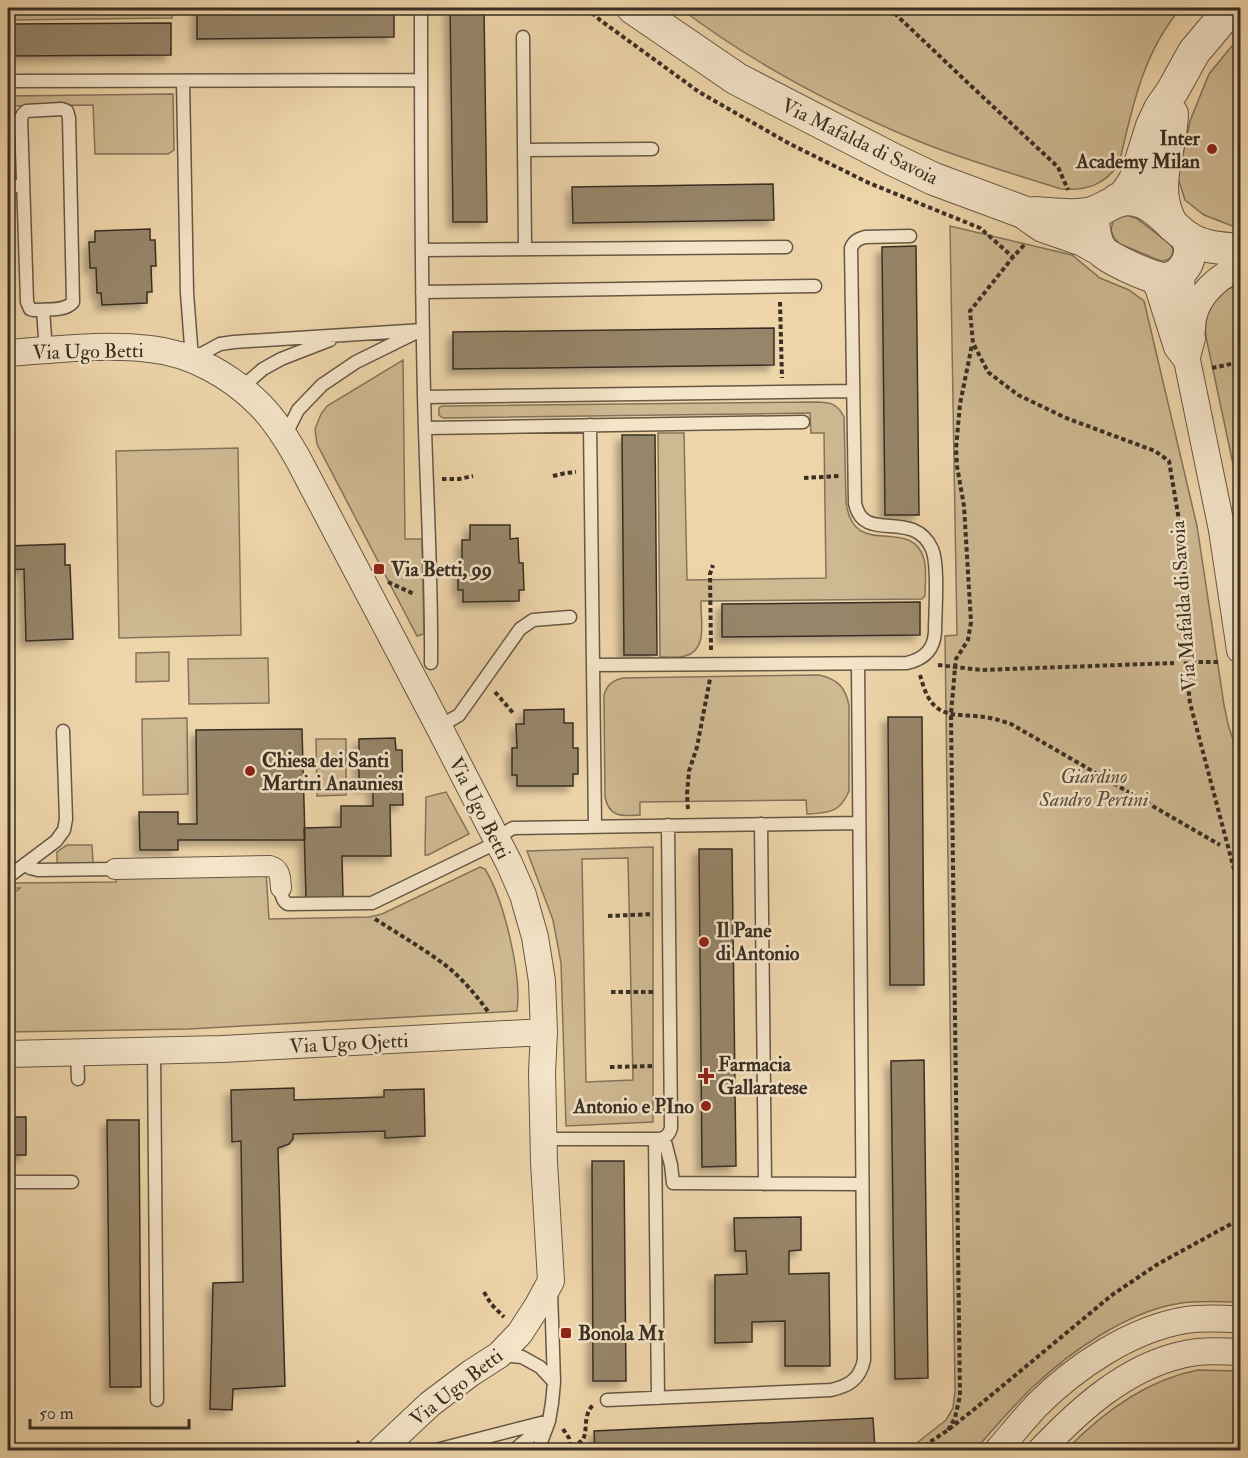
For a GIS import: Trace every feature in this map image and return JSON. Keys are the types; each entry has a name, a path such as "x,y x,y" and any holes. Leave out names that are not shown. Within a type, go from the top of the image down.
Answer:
{"street":[{"name":"Via Mafalda di Savoia","path":"633,8 736,80 934,179 1023,212 1043,226 1083,240 1101,250"},
{"path":"1181,243 1178,273 1163,279 1110,258 1097,243 1095,221 1132,186 1160,108 1173,90 1194,51 1231,8"},
{"path":"1173,90 1171,132 1161,189 1164,207 1190,264 1205,262 1240,265"},
{"path":"1023,212 1088,214 1131,199 1143,202 1181,243 1240,250"},
{"path":"1181,243 1182,293 1196,356 1222,530 1231,656"},
{"path":"1196,356 1193,315 1200,299 1215,282 1240,265"},
{"path":"1149,275 1160,290 1178,347 1196,356"},
{"name":"Via Ugo Betti","path":"8,353 133,347 153,349 192,359 226,377 260,405 285,436 439,727 523,895 535,937 542,981 544,1162 551,1281 520,1333 499,1355 430,1404 381,1450"},
{"path":"115,869 270,866 280,873 281,888"},
{"name":"Via Ugo Ojetti","path":"8,1054 77,1053 154,1064 222,1050 544,1032"},
{"path":"998,1450 1036,1406 1076,1372 1105,1352 1147,1331 1177,1322 1203,1318 1240,1319"},
{"path":"1041,1450 1103,1394 1145,1368 1182,1355 1215,1351 1240,1352"}],"lane":[{"path":"421,8 422,292 431,602 430,663"},
{"path":"523,37 525,249"},
{"path":"8,81 421,80"},
{"path":"183,81 187,293 192,359 220,344 227,343 423,330"},
{"path":"62,109 67,111 69,118 73,297 68,307 43,309 30,309 27,302 21,118 26,111 62,109"},
{"path":"524,150 652,149"},
{"path":"8,186 23,186"},
{"path":"593,665 907,663 923,658 932,648 935,566 932,549 917,532 908,528 874,525 864,520 856,509 851,248 858,239 865,237 910,236"},
{"path":"422,250 786,247"},
{"path":"422,292 815,286"},
{"path":"43,309 45,351"},
{"path":"285,436 298,410 322,385 356,362 423,330"},
{"path":"241,388 263,369 281,359 348,335"},
{"path":"424,397 853,391"},
{"path":"425,428 803,422"},
{"path":"590,425 595,826"},
{"path":"439,727 459,715 520,629 533,620 570,617"},
{"path":"608,1400 831,1390 841,1388 856,1377 861,1370 864,1360 858,664"},
{"path":"8,877 56,841 64,830 66,819 63,731"},
{"path":"281,888 282,898 288,904 372,903 497,840 513,828 859,823"},
{"path":"761,824 765,1184"},
{"path":"544,1139 668,1136 671,1128 668,825"},
{"path":"25,864 39,870 115,869"},
{"path":"77,1053 78,1079"},
{"path":"154,1064 157,1400"},
{"path":"659,1138 671,1165 673,1184 862,1184"},
{"path":"658,1398 659,1138"},
{"path":"8,1182 72,1182"},
{"path":"538,1450 549,1421 554,1382 551,1281"},
{"path":"499,1355 522,1357 540,1367 554,1382"},
{"path":"514,1450 549,1421"},
{"name":"Via Ugo Betti","path":"436,1450 549,1421"}],"path":[{"path":"889,8 1058,167 1069,193 1068,198"},
{"name":"Via Mafalda di Savoia","path":"1025,244 970,310 973,343 988,372 1018,395 1066,418 1155,451 1169,461 1179,520 1186,590 1185,656 1190,703 1240,892"},
{"path":"780,287 783,392"},
{"path":"948,1430 955,1418 960,1396 951,714 955,668 957,659 968,640 971,622 964,506 956,449 960,404 973,343"},
{"path":"1196,356 1240,362"},
{"path":"553,476 590,471"},
{"path":"426,480 459,479 473,476"},
{"path":"804,478 855,476"},
{"path":"689,825 687,794 689,771 710,682 710,574 713,565"},
{"path":"385,580 431,602"},
{"path":"1191,662 1231,656"},
{"path":"915,662 929,699 938,709 951,714 984,717 1011,724 1220,845"},
{"path":"955,668 981,670 1174,663"},
{"path":"484,680 514,714"},
{"path":"367,914 430,954 449,969 464,982 491,1016"},
{"path":"608,916 669,914"},
{"path":"611,992 670,991"},
{"path":"610,1067 670,1065"},
{"path":"918,1450 993,1395 1112,1295 1158,1264 1240,1219"},
{"path":"484,1292 490,1304 520,1333"},
{"path":"562,1429 570,1438 571,1448 581,1442 585,1438 585,1421 588,1410 596,1403 608,1400"}],"green space":[{"path":"8,8 172,8 172,18 8,20"},
{"path":"680,8 1181,8 1157,43 1148,62 1134,102 1119,164 1101,182 1087,188 1061,189 918,141 856,113 765,65"},
{"name":"Inter Academy Milan","path":"1240,36 1240,229 1204,215 1185,200 1178,178 1190,121 1209,74"},
{"path":"173,94 174,150 168,154 95,154 93,105 8,106 8,96"},
{"path":"1126,215 1136,218 1170,244 1173,249 1170,258 1161,261 1120,244 1114,238 1111,230 1113,221"},
{"name":"Giardino Sandro Pertini","path":"950,226 1072,255 1100,278 1129,290 1144,301 1197,526 1224,705 1240,762 1240,1302 1176,1304 1138,1316 1100,1335 1049,1373 1019,1401 975,1450 908,1450 946,1420 953,1408 955,1391 945,636 957,635"},
{"path":"1240,285 1240,497 1206,337 1206,319 1217,297"},
{"path":"403,360 405,539 422,539 424,634 417,636 317,444 315,429 327,406"},
{"path":"817,402 833,405 844,417 846,501 851,519 859,529 870,534 907,540 917,546 925,563 925,596 922,599 701,601 700,641 693,653 676,657 660,657 658,433 684,433 687,580 826,578 824,433 811,433 810,413 443,418 439,415 439,408 442,406"},
{"path":"238,448 241,635 119,638 116,451"},
{"path":"169,652 169,681 136,682 136,653"},
{"path":"268,658 269,703 189,704 188,659"},
{"path":"819,675 840,685 846,694 849,706 849,791 837,808 827,812 807,814 806,800 640,802 640,815 618,814 610,809 605,797 604,696 606,689 613,682 623,678"},
{"path":"187,718 188,794 143,795 142,719"},
{"path":"316,739 346,739 346,795 317,796"},
{"path":"446,792 469,834 425,855 426,797"},
{"path":"67,845 92,845 93,863 57,863 57,852"},
{"path":"653,847 653,1122 566,1126 561,963 553,920 527,851","holes":["628,858 633,1080 586,1082 582,859"]},
{"path":"480,867 485,869 492,883 505,918 517,978 517,1011 189,1029 8,1032 8,898 20,888 10,888 16,883 116,882 116,874 266,872 269,919 369,917 382,914"},
{"path":"1198,1370 1240,1371 1240,1450 1066,1450 1094,1423 1126,1400 1160,1382"}],"building":[{"path":"197,8 394,8 394,37 197,39"},
{"path":"450,8 484,8 487,222 453,222"},
{"path":"171,23 171,55 8,56 8,24"},
{"path":"773,184 774,220 573,223 572,187"},
{"path":"150,229 150,240 155,240 156,266 151,266 152,292 147,292 147,303 102,305 101,293 97,293 96,268 90,268 89,242 95,242 95,231"},
{"path":"916,246 919,515 885,515 882,247"},
{"path":"774,328 774,365 453,369 453,332"},
{"path":"622,435 655,435 657,655 624,655"},
{"path":"470,525 510,525 510,539 518,538 519,563 523,563 524,590 519,590 519,601 463,602 463,590 458,590 458,564 462,564 462,540 470,540"},
{"path":"65,544 65,565 70,565 73,639 26,641 24,569 8,570 8,546"},
{"path":"920,602 920,635 722,637 722,604"},
{"path":"564,709 564,723 573,723 573,748 578,748 578,774 573,774 573,786 517,786 517,775 512,775 512,748 517,748 516,724 524,724 524,710"},
{"path":"888,717 922,717 924,985 890,985"},
{"name":"Chiesa dei Santi Martiri Anauniesi","path":"302,729 305,840 178,840 178,850 140,850 139,812 178,812 178,824 197,824 196,730"},
{"path":"395,738 396,750 402,750 403,805 390,805 391,856 342,856 343,897 306,898 304,828 341,827 341,806 373,806 373,786 359,787 359,739"},
{"path":"699,849 732,849 736,1166 702,1167"},
{"path":"924,1060 928,1378 895,1379 891,1061"},
{"path":"294,1088 294,1100 384,1097 384,1090 424,1089 425,1136 385,1138 385,1131 293,1134 293,1139 289,1144 278,1148 285,1386 233,1389 232,1410 210,1409 213,1283 243,1282 241,1141 232,1142 231,1090"},
{"path":"8,1117 26,1117 26,1155 8,1155"},
{"path":"107,1120 139,1120 141,1387 110,1387"},
{"path":"592,1161 624,1161 626,1381 593,1381"},
{"path":"801,1217 801,1250 789,1251 789,1274 829,1273 830,1366 785,1366 785,1321 752,1322 752,1342 715,1343 715,1275 747,1274 746,1251 735,1251 734,1218"},
{"path":"873,1418 875,1450 595,1450 594,1431"}],"place":[{"name":"Inter Academy Milan","path":"1212,149"},
{"name":"Via Betti, 99","path":"379,569"},
{"name":"Chiesa dei Santi Martiri Anauniesi","path":"250,771"},
{"name":"Il Pane di Antonio","path":"704,942"},
{"name":"Farmacia Gallaratese","path":"706,1076"},
{"name":"Antonio e PIno","path":"706,1106"},
{"name":"Bonola M1","path":"566,1333"}]}
